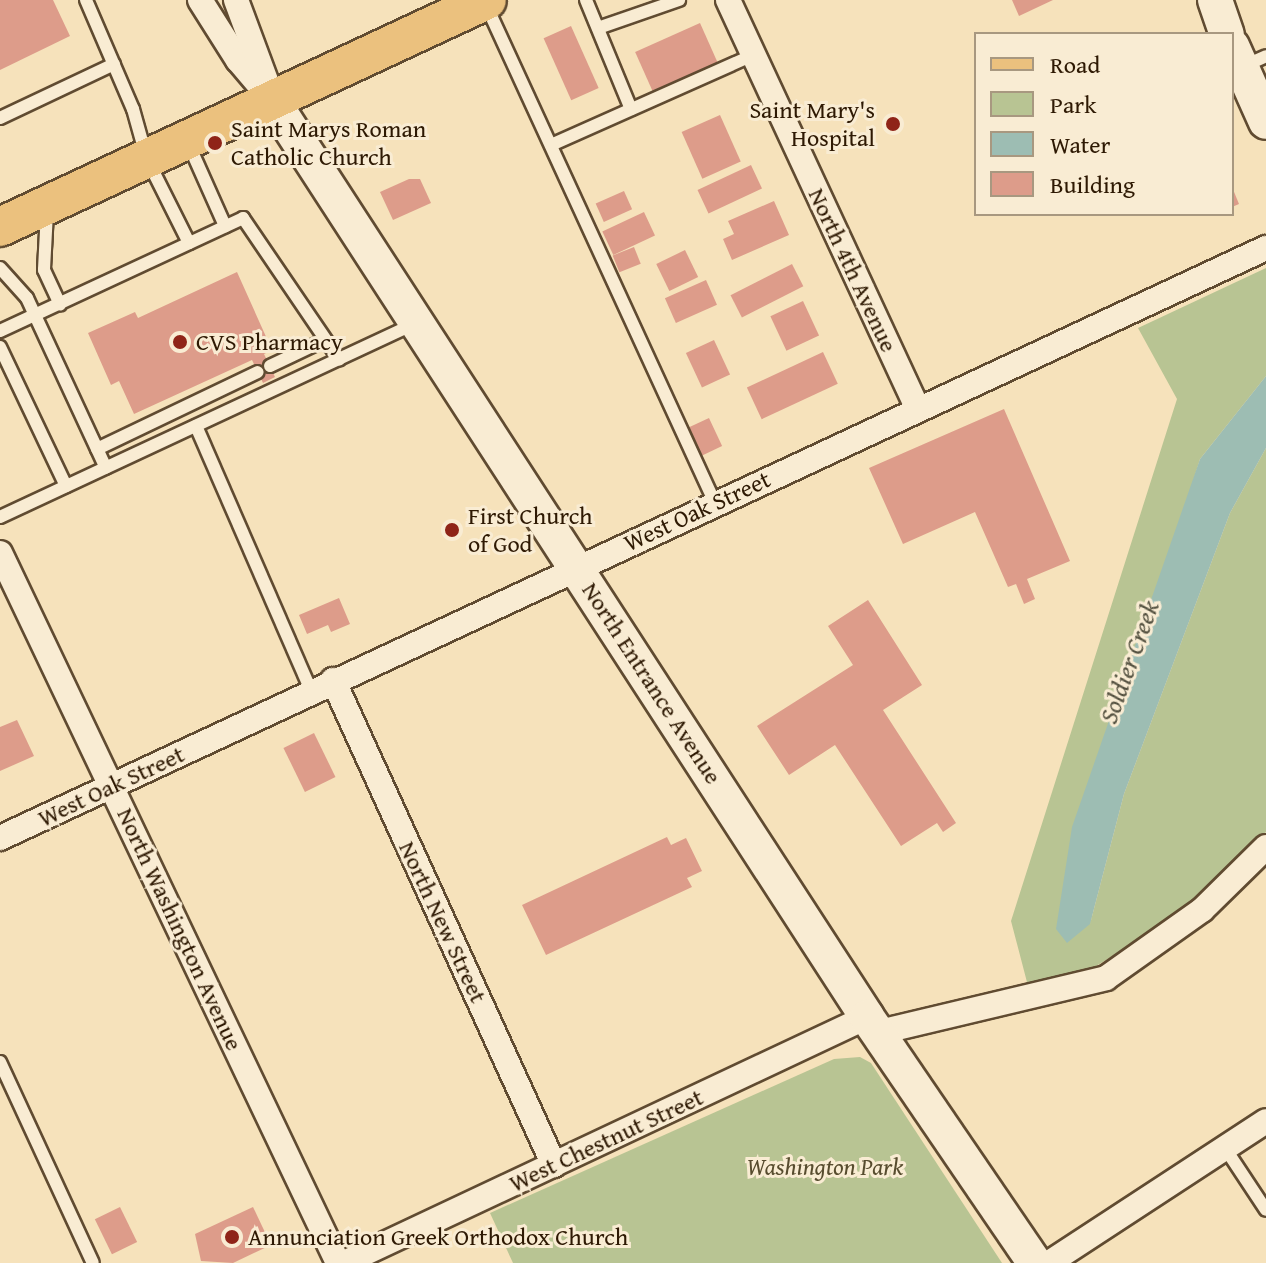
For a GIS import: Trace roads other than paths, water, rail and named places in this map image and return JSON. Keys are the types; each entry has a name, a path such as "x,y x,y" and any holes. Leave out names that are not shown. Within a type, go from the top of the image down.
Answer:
{"main road":[{"path":"0,227 486,0"},
{"path":"1246,56 1266,122"},
{"name":"North Entrance Avenue","path":"272,100 874,1024 1035,1263"}],"street":[{"path":"200,0 238,60 272,100"},
{"path":"236,0 258,50 272,100"},
{"name":"North 4th Avenue","path":"728,0 918,410"},
{"name":"West Oak Street","path":"0,838 577,566 1266,248"},
{"name":"North Washington Avenue","path":"0,553 341,1263"},
{"name":"North New Street","path":"322,685 554,1165"},
{"name":"West Chestnut Street","path":"341,1263 874,1024 1106,978 1202,910 1266,847"},
{"path":"1049,1263 1266,1121"}],"lane":[{"path":"86,0 114,64 147,159 189,243"},
{"path":"486,0 715,503"},
{"path":"586,0 631,109"},
{"path":"598,28 679,0"},
{"path":"551,145 753,55"},
{"path":"0,118 114,64"},
{"path":"186,140 225,226"},
{"path":"48,205 44,270 60,305"},
{"path":"0,331 36,317 243,218 339,359"},
{"path":"0,268 27,298 106,468"},
{"path":"0,517 418,323"},
{"path":"270,366 325,340"},
{"path":"0,347 66,486"},
{"path":"97,449 258,372"},
{"path":"196,426 322,685"},
{"path":"0,1062 93,1263"},
{"path":"1225,1148 1266,1210"}],"water":[{"path":"1266,376 1266,448 1230,513 1124,794 1090,924 1067,943 1056,929 1072,827 1200,459"}],"place":[{"name":"Saint Mary's Hospital","path":"893,124"},
{"name":"Saint Marys Roman Catholic Church","path":"215,143"},
{"name":"CVS Pharmacy","path":"180,342"},
{"name":"First Church of God","path":"452,530"},
{"name":"Annunciation Greek Orthodox Church","path":"232,1237"}],"water label":[{"name":"Soldier Creek","path":"1129,662"}],"park label":[{"name":"Washington Park","path":"825,1167"}]}
